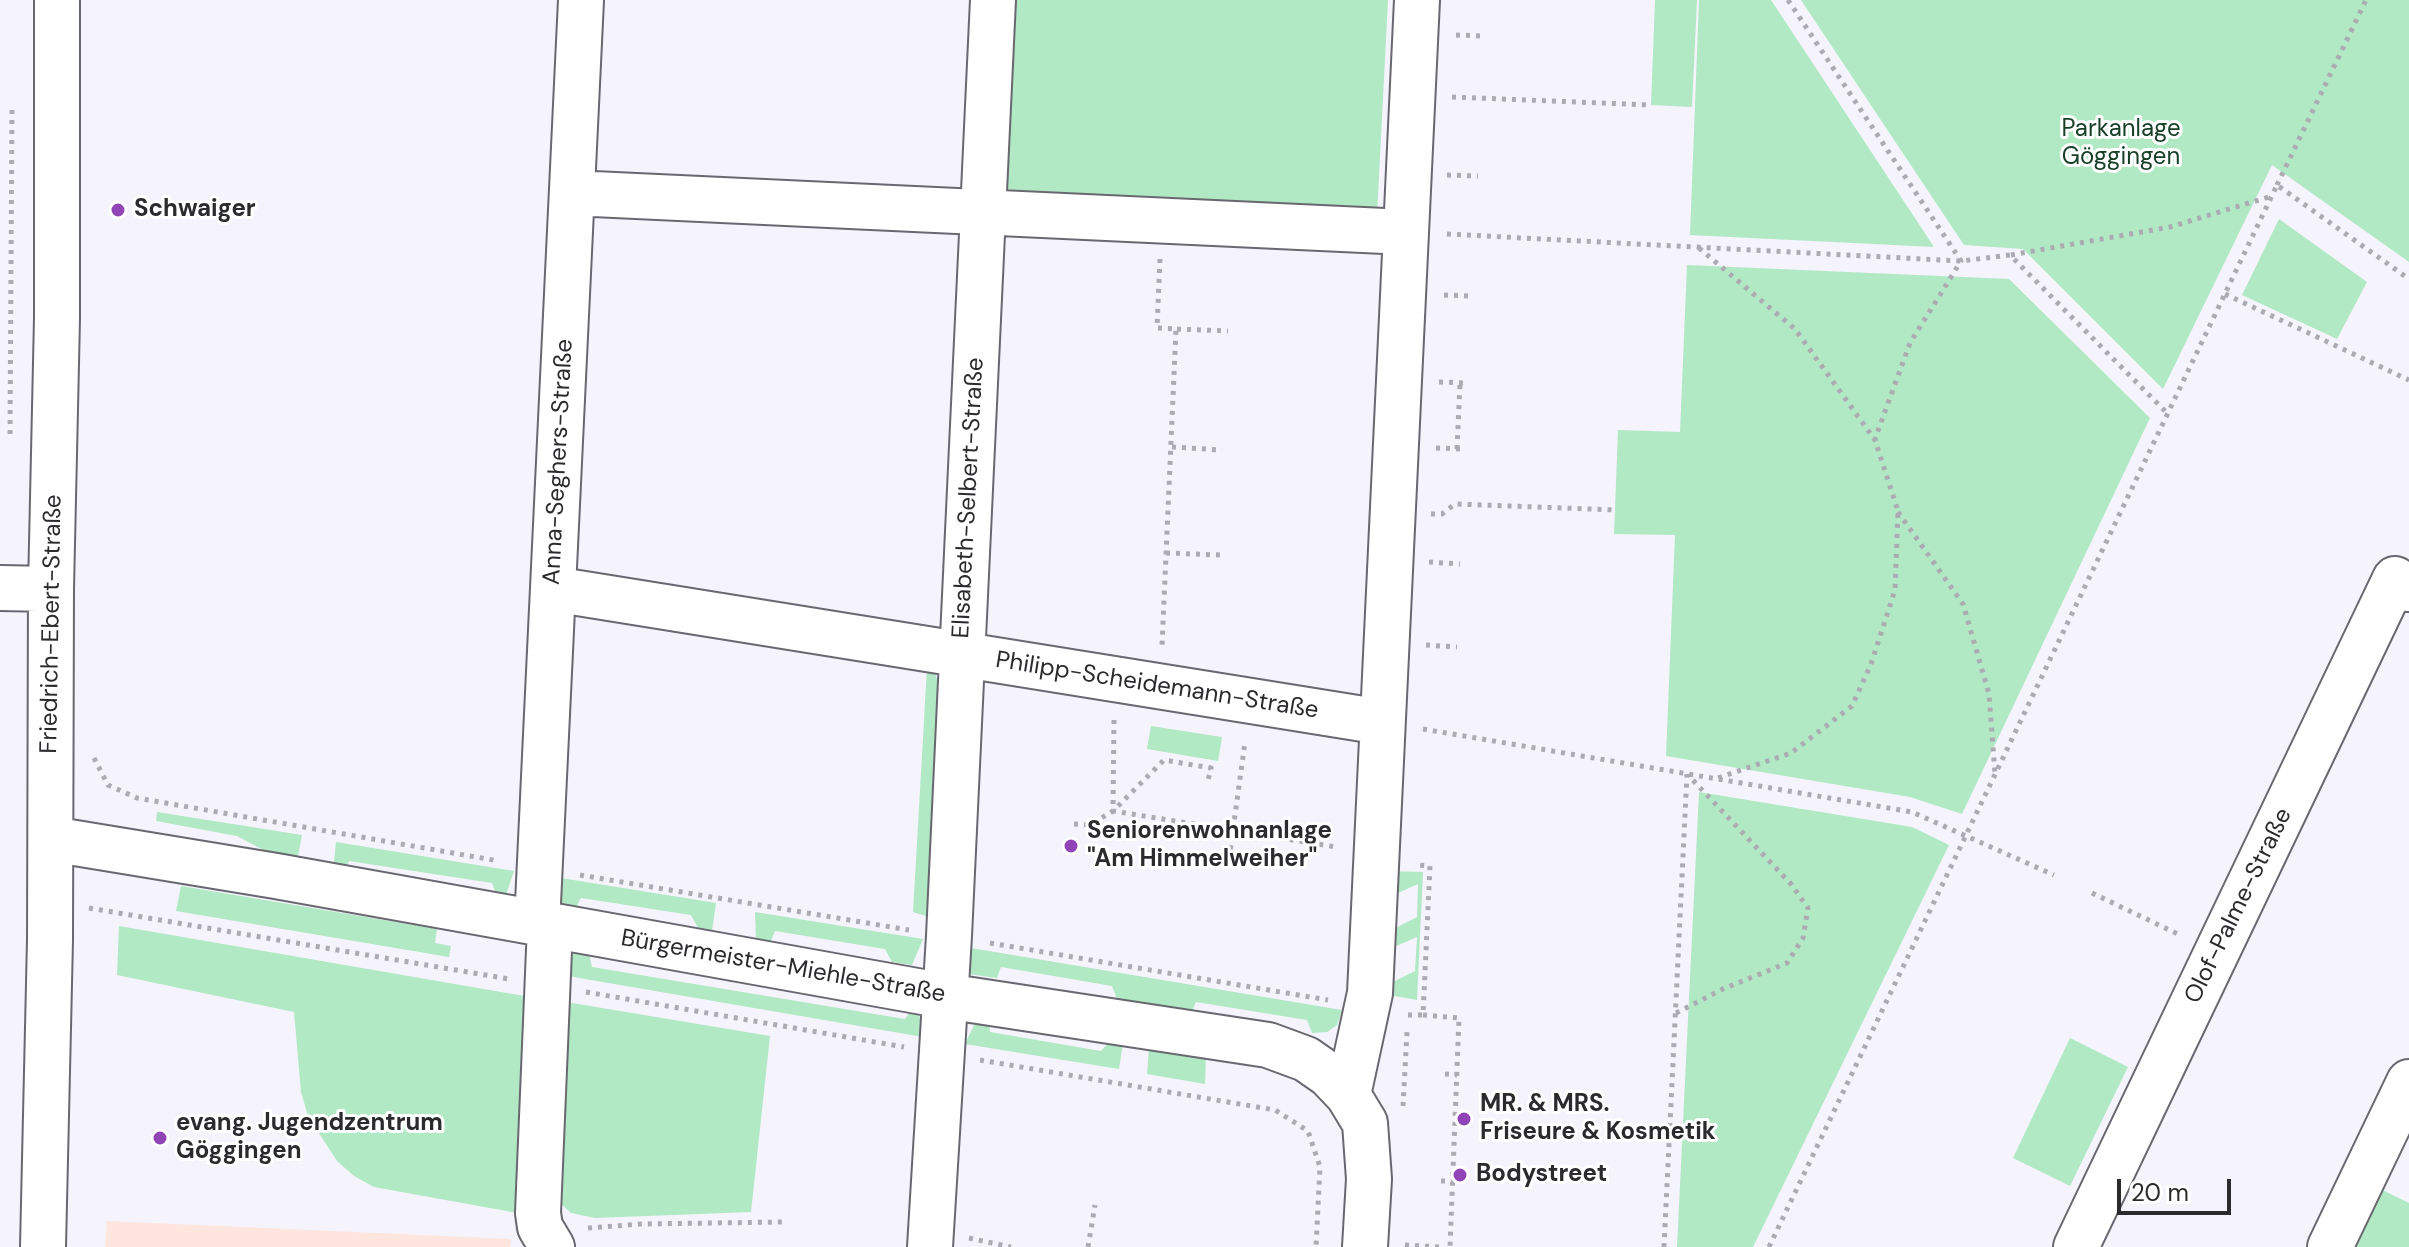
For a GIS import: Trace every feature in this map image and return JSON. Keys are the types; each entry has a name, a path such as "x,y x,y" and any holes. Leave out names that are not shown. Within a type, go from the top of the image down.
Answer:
{"street":[{"name":"Friedrich-Ebert-Straße","path":"43,1247 57,318 57,0"},
{"name":"Anna-Seghers-Straße","path":"547,1240 540,1227 538,1213 547,986 539,868 581,0"},
{"name":"Elisabeth-Selbert-Straße","path":"920,1235 921,1118 940,1053 949,936 993,0"},
{"path":"1348,1095 1388,1011 1376,858 1417,0"},
{"path":"572,193 1406,232"},
{"name":"Olof-Palme-Straße","path":"2076,1247 2395,579 2409,589"},
{"path":"0,588 51,589"},
{"name":"Philipp-Scheidemann-Straße","path":"553,589 1382,722"},
{"name":"Bürgermeister-Miehle-Straße","path":"51,839 276,876 945,996 1268,1045 1306,1059 1329,1075 1348,1095 1365,1123 1369,1179 1381,1246"},
{"path":"2330,1247 2409,1082"}],"path":[{"path":"1788,0 1961,261"},
{"path":"1769,1247 2366,0"},
{"path":"1412,95 1651,105"},
{"path":"2277,185 2409,279"},
{"path":"1406,232 1961,261 2170,227 2272,196"},
{"path":"1162,220 1157,328 1228,331"},
{"path":"1698,247 1795,329 1875,440 1898,511 1963,604 1989,694 1995,776"},
{"path":"2010,255 2168,414"},
{"path":"1875,440 1910,343 1961,261"},
{"path":"2225,294 2409,380"},
{"path":"1160,686 1176,329"},
{"path":"1457,449 1460,383"},
{"path":"1171,447 1222,450"},
{"path":"1392,512 1442,514 1455,504 1615,510"},
{"path":"1718,778 1791,753 1852,706 1871,664 1895,590 1898,511"},
{"path":"1166,553 1220,555"},
{"path":"1113,811 1115,679"},
{"path":"1229,859 1252,701"},
{"path":"1382,722 1912,812 2054,875"},
{"path":"89,750 108,785 137,798 1388,1011 1459,1018 1458,1105 1450,1247"},
{"path":"1074,824 1090,825 1113,811 1164,760 1211,768 1207,784"},
{"path":"1664,1247 1687,774"},
{"path":"1675,1014 1723,989 1787,963 1803,938 1808,908 1791,884 1687,774"},
{"path":"1113,811 1430,866 1423,1015"},
{"path":"2092,893 2217,953"},
{"path":"88,908 1275,1110 1308,1131 1320,1167 1316,1247"},
{"path":"1445,1074 1457,1075"},
{"path":"1441,1181 1453,1181"},
{"path":"1088,1247 1095,1205"},
{"path":"547,1240 640,1224 783,1222"},
{"path":"1381,1246 1440,1247"}],"shaded area":[{"path":"107,1221 511,1239 510,1247 105,1247"}],"green space":[{"path":"1012,0 1388,0 1377,215 1005,199"},
{"path":"1655,0 1697,0 1692,107 1651,105"},
{"path":"1699,0 1771,0 1934,247 1690,235"},
{"name":"Parkanlage Göggingen","path":"1801,0 2409,0 2409,262 2272,165 2163,389 2023,249 1964,245"},
{"path":"2279,219 2367,282 2337,339 2242,295"},
{"path":"1687,265 2009,279 2150,418 1962,814 1910,797 1666,756 1675,535 1614,534 1618,430 1680,432"},
{"path":"927,668 935,674 943,694 932,918 913,912"},
{"path":"1151,726 1222,737 1218,761 1147,749"},
{"path":"1699,792 1912,827 1949,845 1753,1247 1677,1247"},
{"path":"157,812 302,835 297,861 269,853 237,836 156,821"},
{"path":"336,842 514,871 506,895 497,896 492,883 349,861 344,872 333,871"},
{"path":"1388,871 1423,872 1417,1000 1383,994 1383,987 1415,971 1417,937 1385,951 1386,933 1417,917 1418,884 1387,898"},
{"path":"561,878 716,903 712,931 698,928 691,915 581,898 575,909 562,907"},
{"path":"181,886 437,929 435,943 451,946 449,957 176,911"},
{"path":"755,912 923,939 912,965 892,962 885,949 775,931 770,943 756,940"},
{"path":"119,926 530,997 523,1214 374,1187 354,1176 337,1161 308,1116 301,1092 294,1012 117,975"},
{"path":"965,947 1342,1010 1337,1025 1327,1032 1312,1033 1307,1020 1196,1002 1191,1013 1117,999 1112,986 1001,967 997,978 968,974"},
{"path":"575,951 589,954 592,967 905,1019 913,1007 918,1008 923,1037 562,975"},
{"path":"560,1001 770,1036 751,1212 595,1218 571,1213 558,1201"},
{"path":"977,1019 989,1020 990,1032 1101,1051 1110,1041 1123,1043 1119,1069 965,1044"},
{"path":"2070,1038 2128,1067 2070,1186 2013,1158"},
{"path":"1149,1047 1206,1057 1205,1084 1147,1074"},
{"path":"2376,1187 2409,1203 2409,1247 2347,1247"}],"place":[{"name":"Schwaiger","path":"118,210"},
{"name":"Seniorenwohnanlage \"Am Himmelweiher\"","path":"1071,846"},
{"name":"MR. & MRS. Friseure & Kosmetik","path":"1464,1119"},
{"name":"evang. Jugendzentrum Göggingen","path":"160,1138"},
{"name":"Bodystreet","path":"1460,1175"}]}
